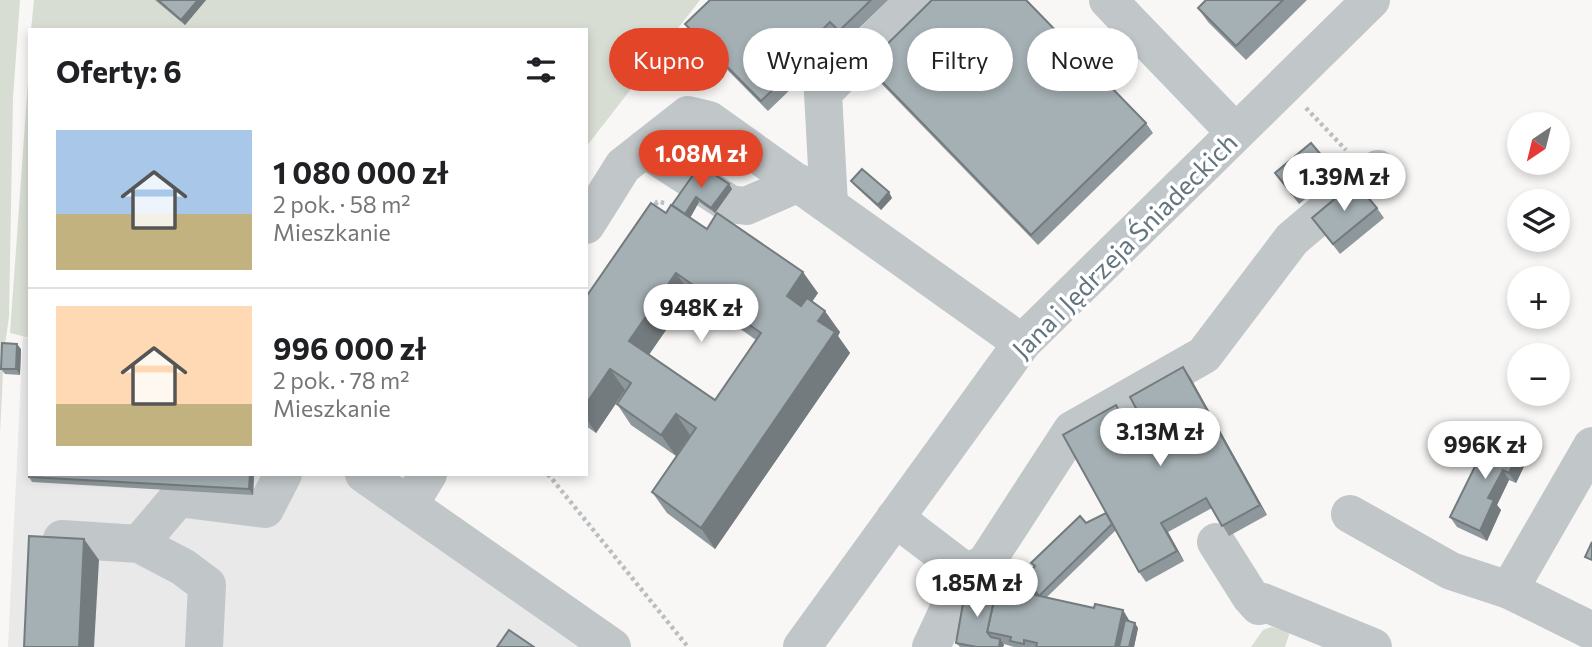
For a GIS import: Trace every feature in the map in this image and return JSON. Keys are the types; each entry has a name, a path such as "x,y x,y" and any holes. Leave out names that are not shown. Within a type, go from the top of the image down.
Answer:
{"street":[{"path":"814,194 823,93 914,0"},
{"path":"1108,0 1235,132"},
{"name":"Jana i Jędrzeja Śniadeckich","path":"802,647 1022,343 1371,0"},
{"path":"588,222 623,166 688,115 709,120 1022,343"},
{"path":"645,149 730,204 746,206 814,194"},
{"path":"931,647 966,572 985,564 1072,430 1204,355 1292,239 1363,179 1365,163"},
{"path":"1509,590 1589,458"},
{"path":"139,544 178,498 265,509 282,476"},
{"path":"371,476 419,489 612,647"},
{"path":"1350,514 1451,571 1509,590 1592,631"},
{"path":"895,518 966,572"},
{"path":"62,539 139,544 183,567 207,585 204,647"},
{"path":"1216,542 1250,596 1261,604 1373,647"}],"path":[{"path":"1301,102 1365,163"},
{"path":"651,213 657,202 667,203 686,176"},
{"path":"550,476 688,647"}],"shaded area":[{"path":"0,0 20,0 13,98 9,317 4,351 0,434"},
{"path":"34,0 700,0 678,28 609,28 609,91 629,91 588,144 588,28 31,28"},
{"path":"28,82 28,338 10,333"},
{"path":"23,337 28,338 28,476 353,476 599,647 8,647"},
{"path":"1271,627 1290,632 1285,647 1251,647 1263,630"}],"building":[{"path":"158,0 198,0 181,20"},
{"path":"710,0 871,0 842,28 836,28 830,22 824,28 743,28 743,83 729,69 729,28 689,28 685,24"},
{"path":"932,0 1026,0 1053,28 1027,28 1027,91 1115,91 1146,123 1031,235 891,91 893,38"},
{"path":"1206,0 1283,0 1236,46 1198,8"},
{"path":"751,91 771,91 761,101"},
{"path":"1311,143 1329,164 1292,194 1275,173"},
{"path":"700,165 729,184 711,208 696,197 685,214 672,205"},
{"path":"862,169 889,192 878,205 851,181"},
{"path":"1355,182 1377,208 1333,244 1312,218"},
{"path":"651,203 666,213 671,205 707,229 717,213 803,272 787,296 801,306 807,298 825,311 818,321 835,332 701,528 652,492 696,428 676,414 661,435 617,404 631,383 610,369 588,401 588,294","holes":["676,273 761,333 715,400 629,341"]},
{"path":"2,343 17,344 16,369 1,369"},
{"path":"1183,367 1260,505 1222,526 1206,498 1161,523 1177,551 1139,572 1063,435 1116,405 1128,426 1125,444 1134,439 1140,451 1171,434 1165,423 1157,427 1145,425 1130,397"},
{"path":"1492,432 1522,446 1509,473 1503,470 1488,498 1494,500 1480,531 1450,517"},
{"path":"29,476 250,476 249,489"},
{"path":"1106,513 1112,524 1039,596 1035,591 1026,589 1035,566 1031,563 1080,516 1086,523"},
{"path":"29,536 84,539 79,647 24,647"},
{"path":"1592,542 1592,560 1585,557"},
{"path":"998,583 1035,591 1035,595 1094,608 1095,604 1123,610 1115,647 1036,647 1037,643 1010,641 1011,637 987,632"},
{"path":"969,585 996,591 987,632 991,637 1000,639 999,647 956,643"},
{"path":"1125,620 1135,623 1129,647 1119,647"},
{"path":"509,630 534,647 497,647"}]}
